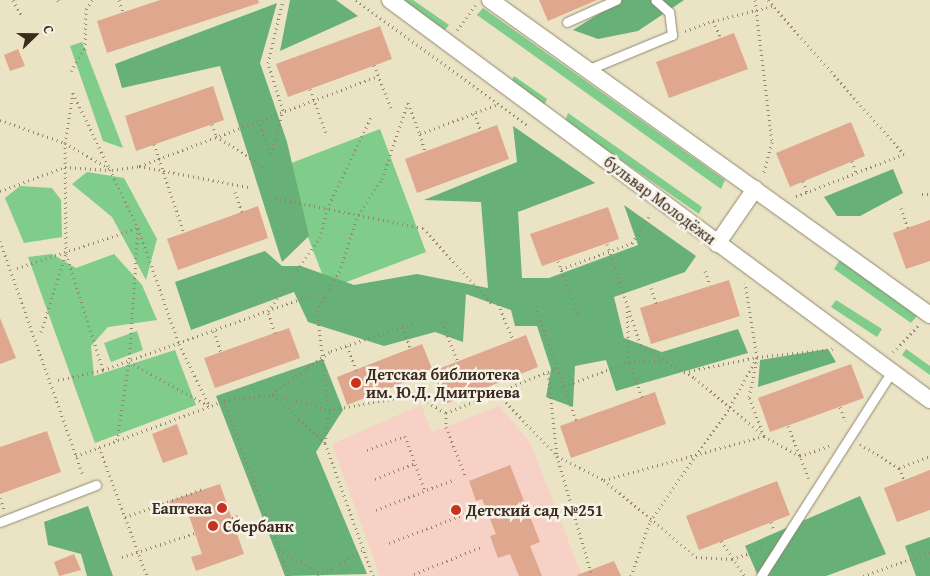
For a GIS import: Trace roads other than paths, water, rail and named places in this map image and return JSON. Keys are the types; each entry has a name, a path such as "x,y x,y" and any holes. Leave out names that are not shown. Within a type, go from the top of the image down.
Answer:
{"street":[{"name":"бульвар Молодёжи","path":"390,0 930,400"},
{"path":"490,0 929,314"},
{"path":"717,244 755,189"}],"lane":[{"path":"567,22 616,0"},
{"path":"587,70 672,35 669,12 656,0"},
{"path":"761,576 779,543 816,496 851,438 886,369"},
{"path":"0,522 92,488"}],"place":[{"name":"Детская библиотека им. Ю.Д. Дмитриева","path":"356,383"},
{"name":"Еаптека","path":"222,508"},
{"name":"Детский сад №251","path":"456,510"},
{"name":"Сбербанк","path":"213,526"}]}
